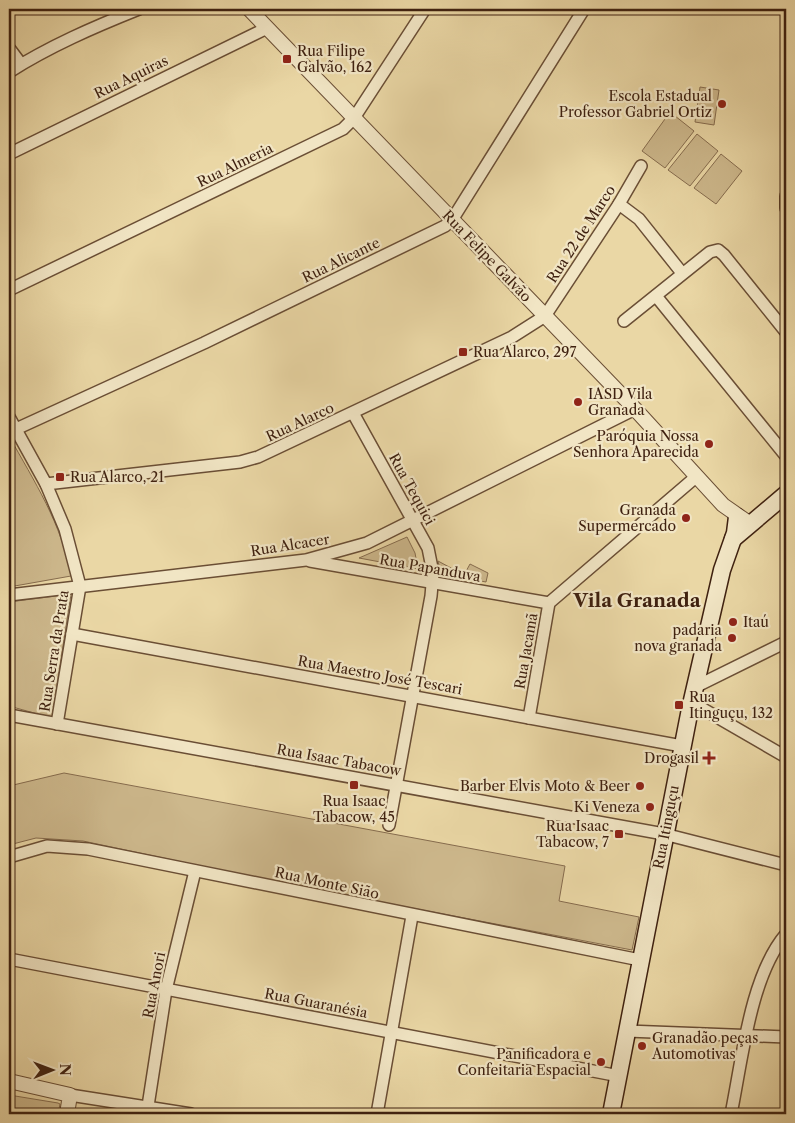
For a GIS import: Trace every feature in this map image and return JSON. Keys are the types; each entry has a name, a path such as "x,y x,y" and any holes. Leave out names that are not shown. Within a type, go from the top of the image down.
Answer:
{"main road":[{"path":"730,543 744,519 785,498"},
{"name":"Rua Itinguçu","path":"611,1114 682,746 730,543"}],"street":[{"path":"9,72 92,28 139,9"},
{"name":"Rua Felipe Galvão","path":"249,9 546,316 723,504 744,519"},
{"name":"Rua Almeria","path":"9,290 332,135 354,118 425,9"},
{"name":"Rua Alicante","path":"16,429 230,331 430,234 452,220 584,9"},
{"name":"Rua Aquiras","path":"9,154 267,28"},
{"path":"9,48 21,64"},
{"name":"Rua 22 de Marco","path":"546,316 620,204 641,166"},
{"path":"786,196 786,208"},
{"path":"620,204 639,219 682,273"},
{"path":"624,321 710,252 721,252 786,332"},
{"path":"656,296 786,456"},
{"name":"Rua Alarco","path":"46,484 240,462 267,454 512,337 546,316"},
{"name":"Rua Alcacer","path":"9,596 306,560 367,543 635,409"},
{"name":"Rua Tequici","path":"353,413 428,548 433,584 389,825"},
{"name":"Rua Serra da Prata","path":"9,417 46,484 65,529 80,586 58,724"},
{"name":"Rua Jacamã","path":"530,718 549,603 697,476"},
{"path":"723,504 730,543"},
{"name":"Rua Papanduva","path":"306,560 433,584 549,603"},
{"name":"Rua Maestro José Tescari","path":"72,634 682,746"},
{"path":"785,755 693,694 786,642"},
{"name":"Rua Isaac Tabacow","path":"9,715 664,834 786,865"},
{"name":"Rua Monte Sião","path":"9,857 39,848 61,846 640,960"},
{"name":"Rua Anori","path":"148,1106 166,990 195,871"},
{"path":"377,1114 412,916"},
{"path":"731,1114 747,1034 763,976 770,959 786,934"},
{"name":"Rua Guaranésia","path":"9,959 619,1076"},
{"path":"627,1031 747,1034 786,1038"},
{"path":"9,1081 70,1095 191,1114"},
{"path":"66,1114 70,1095"}],"shaded area":[{"path":"700,87 719,90 714,125 695,122"},
{"path":"670,112 694,131 665,168 642,151"},
{"path":"697,134 718,151 690,186 668,170"},
{"path":"721,154 742,171 716,204 694,188"},
{"path":"9,436 54,521 67,557 71,576 9,587"},
{"path":"407,537 415,553 418,569 359,558"},
{"path":"438,561 464,575 470,564 488,573 486,582 441,574"},
{"path":"71,594 52,718 9,706 11,668 9,664 9,602"},
{"path":"64,773 565,866 559,901 639,917 632,950 291,885 83,841 36,838 9,845 9,786"},
{"path":"9,1095 58,1103 60,1104 58,1114 9,1114"}],"place":[{"name":"Rua Filipe Galvão, 162","path":"287,59"},
{"name":"Escola Estadual Professor Gabriel Ortiz","path":"722,104"},
{"name":"Rua Alarco, 297","path":"463,352"},
{"name":"IASD Vila Granada","path":"578,402"},
{"name":"Paróquia Nossa Senhora Aparecida","path":"709,444"},
{"name":"Rua Alarco, 21","path":"60,477"},
{"name":"Granada Supermercado","path":"686,518"},
{"name":"Itaú","path":"733,622"},
{"name":"padaria nova granada","path":"732,638"},
{"name":"Rua Itinguçu, 132","path":"679,705"},
{"name":"Drogasil","path":"709,758"},
{"name":"Rua Isaac Tabacow, 45","path":"354,785"},
{"name":"Barber Elvis Moto & Beer","path":"640,786"},
{"name":"Ki Veneza","path":"650,807"},
{"name":"Rua Isaac Tabacow, 7","path":"619,834"},
{"name":"Granadão peças Automotivas","path":"642,1046"},
{"name":"Panificadora e Confeitaria Espacial","path":"601,1062"}],"district":[{"name":"Vila Granada","path":"637,600"}]}
